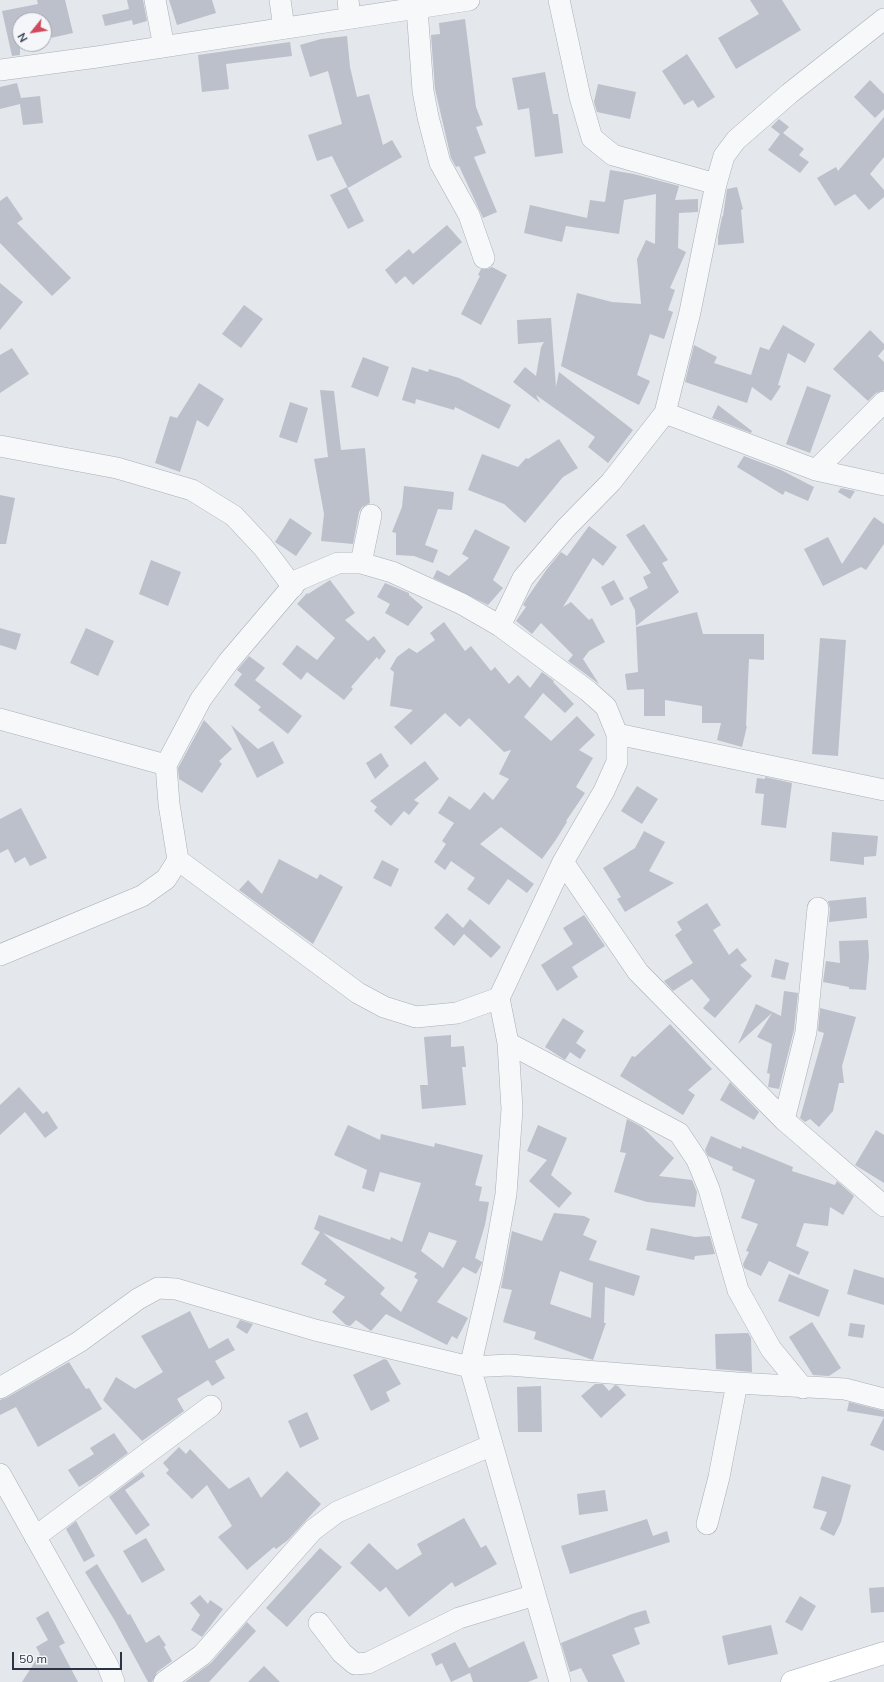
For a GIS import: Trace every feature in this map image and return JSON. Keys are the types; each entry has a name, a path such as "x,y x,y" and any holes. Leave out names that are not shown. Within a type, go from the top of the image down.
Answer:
{"main road":[{"path":"792,1682 884,1653"}],"street":[{"path":"155,0 164,47"},
{"path":"280,0 284,28"},
{"path":"0,70 164,47 284,28 349,9 418,8 469,0"},
{"path":"559,0 580,96 592,138 613,155 716,184"},
{"path":"418,8 423,91 438,156 440,163 469,215 484,258"},
{"path":"500,626 523,578 566,528 611,482 665,413 690,312 716,184 724,156 736,140 790,93 884,19"},
{"path":"816,470 884,402"},
{"path":"665,413 816,470 884,485"},
{"path":"0,446 117,468 192,490 234,516 263,548 293,586"},
{"path":"361,563 371,515"},
{"path":"0,955 142,896 166,879 178,860 169,804 166,766 201,699 228,661 298,580 338,563 361,563 392,572 462,604 500,626 588,691 606,707 617,734 617,762 604,790 563,862 499,998 508,1043 512,1109 506,1194 492,1272 470,1367 560,1682"},
{"path":"0,719 166,766"},
{"path":"617,734 884,790"},
{"path":"178,860 358,993 384,1007 416,1017 457,1014 499,998"},
{"path":"563,862 638,972 784,1120 884,1206"},
{"path":"784,1120 806,1032 818,908"},
{"path":"508,1043 679,1133 697,1160 709,1189 738,1290 771,1349 803,1388"},
{"path":"0,1388 79,1342 138,1299 158,1288 176,1289 315,1330 470,1367 509,1365 803,1388 845,1389 884,1399"},
{"path":"707,1524 719,1477 737,1383"},
{"path":"35,1536 211,1406"},
{"path":"164,1682 202,1655 313,1530 337,1512 492,1445"},
{"path":"3,1486 35,1536 114,1677"},
{"path":"319,1623 342,1653 355,1664 368,1663 459,1618 535,1595"}],"building":[{"path":"37,0 65,0 73,33 52,38 52,12 12,12 12,52 20,52 20,55 12,56 2,11 38,4"},
{"path":"127,0 143,0 147,21 133,25 132,20 105,26 102,15 129,9"},
{"path":"169,0 212,0 216,13 177,25"},
{"path":"750,0 782,0 801,30 736,69 718,38 759,14"},
{"path":"465,19 476,107 483,125 476,127 486,153 474,157 497,212 483,218 459,166 456,167 451,158 435,89 431,35 440,34 439,23"},
{"path":"347,36 350,67 357,97 369,94 383,145 392,140 402,157 348,188 332,156 317,161 308,135 342,124 328,71 310,77 300,45 321,39"},
{"path":"290,42 292,56 226,64 229,89 202,92 198,55"},
{"path":"687,54 715,97 698,108 693,100 684,105 662,71"},
{"path":"545,72 553,114 558,114 563,153 535,157 529,108 518,110 512,78"},
{"path":"870,80 884,94 884,109 875,118 854,97"},
{"path":"17,83 21,98 40,96 43,123 23,125 20,104 0,109 0,87"},
{"path":"598,84 636,92 630,119 597,112 594,102"},
{"path":"884,117 884,157 870,174 884,190 884,197 869,210 855,194 835,206 817,178 836,167 838,171"},
{"path":"779,119 789,127 783,133 804,149 799,155 809,162 800,173 768,150 780,134 771,127"},
{"path":"610,170 634,174 679,186 675,200 698,199 698,212 679,213 678,248 686,252 670,288 675,290 668,310 673,312 664,339 650,334 637,375 650,381 639,405 561,366 577,293 612,302 641,304 637,259 646,240 655,244 656,194 624,200 619,234 566,226 562,242 524,233 530,205 587,218 590,200 605,202"},
{"path":"347,187 364,221 348,229 330,195"},
{"path":"737,187 743,209 741,210 744,243 718,245 718,237 727,189"},
{"path":"7,196 23,219 17,223 71,278 52,296 0,243 0,201"},
{"path":"447,225 462,242 413,285 405,276 396,284 385,270 409,249 413,254"},
{"path":"492,267 507,275 481,325 461,314 480,276 478,275 481,269 488,269"},
{"path":"0,283 23,302 0,330"},
{"path":"244,305 263,319 241,348 222,334"},
{"path":"551,318 556,387 559,372 633,430 608,463 588,447 595,437 536,395 540,403 513,382 525,367 536,376 541,347 544,342 518,344 517,320"},
{"path":"783,325 815,344 805,363 788,353 778,385 781,386 771,401 752,387 747,403 685,382 694,345 717,357 714,363 751,375 760,347 769,350"},
{"path":"870,330 884,344 884,349 878,356 884,362 884,390 876,393 868,401 833,369"},
{"path":"12,348 29,374 0,393 0,355"},
{"path":"363,357 389,367 378,397 351,387"},
{"path":"412,367 428,372 429,369 459,378 511,405 499,429 455,407 454,410 416,399 415,404 402,400"},
{"path":"199,383 224,399 208,427 197,420 180,472 155,463 170,416 177,418"},
{"path":"807,386 831,395 810,453 786,444"},
{"path":"320,390 334,391 341,450 365,448 370,503 362,507 359,512 353,544 321,541 324,514 314,459 328,457"},
{"path":"290,402 308,408 297,443 279,437"},
{"path":"718,405 752,431 751,433 712,418"},
{"path":"559,439 578,468 563,477 525,523 504,504 468,490 482,454 518,467 526,458 528,459"},
{"path":"744,456 781,470 814,487 808,501 785,491 783,495 737,467"},
{"path":"404,486 454,492 452,510 438,509 425,545 438,550 433,563 414,556 396,555 396,533 392,532 402,507"},
{"path":"841,488 855,491 850,499 838,492"},
{"path":"0,495 15,498 6,544 0,544"},
{"path":"874,517 884,524 884,544 866,570 861,567 823,586 804,549 828,537 842,564"},
{"path":"290,518 312,533 296,556 275,542"},
{"path":"644,524 668,560 662,563 679,592 636,626 635,610 629,598 648,588 643,577 651,573 626,535"},
{"path":"589,526 617,547 603,566 593,558 563,607 571,602 589,620 592,618 605,642 589,651 583,659 599,684 568,661 573,655 541,623 532,634 516,621 526,607 523,605 527,598 547,569 561,552 567,556"},
{"path":"475,529 510,547 493,580 503,588 488,605 433,578 437,570 449,576 469,558 462,554"},
{"path":"151,560 181,572 168,606 139,594"},
{"path":"330,580 355,613 345,620 368,641 374,636 386,651 379,660 377,657 351,687 353,689 344,700 307,672 301,680 282,664 297,645 317,660 335,638 297,604 307,593 308,594"},
{"path":"614,580 624,599 611,606 601,587"},
{"path":"385,583 409,593 409,595 423,607 408,626 385,613 390,604 377,597"},
{"path":"697,612 703,634 764,634 764,660 749,659 747,726 742,747 717,740 721,723 702,723 702,706 665,700 665,716 644,716 644,689 627,690 625,674 638,672 636,627"},
{"path":"444,622 465,651 471,646 491,671 495,667 509,684 518,675 530,688 542,672 554,681 553,682 574,704 565,713 543,693 524,717 551,741 577,716 595,735 579,750 593,758 576,787 585,793 542,859 501,827 480,844 534,884 527,893 508,879 489,905 467,889 475,878 451,861 445,870 434,862 446,844 442,841 454,823 438,813 449,796 470,810 484,792 493,800 509,779 499,774 511,750 504,752 469,718 460,727 445,713 411,745 394,727 413,710 390,706 394,672 390,669 397,657 409,648 417,653 435,640 430,633"},
{"path":"0,628 21,634 16,650 0,645"},
{"path":"86,628 114,641 98,676 70,663"},
{"path":"820,638 846,640 838,756 812,754"},
{"path":"249,656 265,668 255,680 302,716 288,734 258,710 261,707 234,685 242,674 237,670"},
{"path":"204,720 232,749 219,761 222,764 202,793 179,779 178,768"},
{"path":"231,725 258,749 273,741 284,763 257,778"},
{"path":"381,753 389,766 375,779 366,763"},
{"path":"425,761 439,779 414,800 419,803 409,815 404,811 391,826 374,811 377,807 370,801"},
{"path":"765,777 792,783 786,828 761,825 764,794 755,793 757,778 765,779"},
{"path":"637,786 658,799 642,824 621,811"},
{"path":"21,808 47,858 30,866 25,857 15,863 8,849 0,853 0,819"},
{"path":"644,831 665,842 649,871 674,883 625,912 617,899 621,897 603,868 635,848"},
{"path":"832,832 878,836 876,856 864,857 864,865 830,861"},
{"path":"279,859 317,879 320,874 343,887 313,944 239,890 248,880 262,894"},
{"path":"382,860 399,869 391,887 373,878"},
{"path":"866,897 867,918 829,922 830,909 828,901"},
{"path":"707,903 721,925 713,930 729,955 737,948 747,960 740,965 752,976 715,1018 703,1008 710,1000 692,979 673,991 664,981 693,963 675,935 682,930 677,922"},
{"path":"447,913 463,928 470,919 501,947 491,958 464,934 454,946 434,928"},
{"path":"584,915 605,946 572,967 578,977 557,991 541,965 573,944 563,928"},
{"path":"868,940 869,956 866,990 849,989 849,987 823,982 826,961 840,963 839,941"},
{"path":"775,959 789,963 785,980 771,977"},
{"path":"784,991 798,993 794,1030 779,1089 768,1087 770,1074 767,1073 772,1044 757,1037 772,1013 738,1044 756,1004 781,1016"},
{"path":"820,1008 856,1017 842,1066 844,1083 839,1083 833,1111 819,1127 810,1119 805,1122 800,1118 824,1033 818,1031"},
{"path":"563,1018 584,1031 576,1043 586,1050 580,1059 570,1052 565,1060 545,1047"},
{"path":"670,1024 712,1069 688,1090 695,1095 683,1115 620,1076 632,1056 635,1057"},
{"path":"451,1035 451,1047 464,1046 466,1067 462,1067 466,1105 422,1109 420,1085 428,1085 424,1037"},
{"path":"730,1082 759,1112 754,1120 720,1100"},
{"path":"19,1087 43,1114 47,1111 58,1128 45,1138 25,1112 0,1135 0,1105"},
{"path":"627,1119 642,1127 674,1158 659,1176 692,1180 697,1192 695,1207 647,1202 614,1192 626,1153 620,1152"},
{"path":"348,1125 380,1140 381,1134 434,1147 435,1143 483,1155 475,1185 482,1187 479,1201 489,1202 485,1225 475,1258 482,1262 476,1274 463,1267 437,1302 468,1318 457,1339 452,1336 447,1345 386,1314 371,1331 356,1320 350,1326 346,1325 332,1312 345,1297 324,1284 327,1280 301,1264 320,1232 314,1229 319,1215 390,1240 391,1237 402,1242 421,1183 380,1172 374,1192 362,1188 367,1170 334,1155","holes":["429,1232 457,1241 443,1268 421,1251","323,1233 417,1273 414,1277 418,1280 401,1312 380,1294 385,1288"]},
{"path":"538,1125 567,1138 551,1175 572,1193 559,1208 529,1181 547,1160 527,1151"},
{"path":"876,1130 884,1135 884,1183 855,1165"},
{"path":"711,1136 741,1149 742,1146 793,1167 792,1171 835,1185 837,1181 854,1196 843,1215 830,1207 828,1226 804,1223 796,1246 809,1252 799,1275 769,1261 761,1276 744,1268 743,1264 749,1252 746,1251 758,1224 741,1218 755,1180 732,1170 733,1167 708,1156 705,1150"},
{"path":"554,1213 584,1216 590,1219 583,1235 597,1241 589,1260 640,1276 634,1296 605,1287 604,1323 606,1323 593,1360 534,1339 536,1332 503,1322 512,1290 501,1288 512,1231 542,1241","holes":["560,1271 593,1283 591,1318 550,1304"]},
{"path":"651,1228 695,1237 710,1236 715,1254 695,1256 694,1260 646,1250"},
{"path":"854,1269 884,1278 884,1305 847,1294"},
{"path":"789,1274 829,1290 819,1317 778,1301"},
{"path":"190,1311 209,1349 228,1338 235,1350 215,1361 225,1378 212,1386 208,1380 177,1399 184,1411 142,1441 103,1400 116,1377 135,1389 163,1372 141,1336"},
{"path":"240,1320 253,1324 247,1334 236,1327"},
{"path":"812,1322 841,1368 829,1376 813,1375 789,1337"},
{"path":"850,1323 865,1325 863,1338 848,1336"},
{"path":"748,1333 751,1338 752,1372 716,1369 715,1334"},
{"path":"384,1359 387,1360 401,1384 386,1392 390,1401 371,1411 353,1375"},
{"path":"69,1362 86,1389 89,1388 102,1409 38,1447 16,1407 0,1415 0,1400"},
{"path":"595,1384 603,1384 609,1391 615,1385 618,1386 626,1395 601,1418 581,1396"},
{"path":"541,1386 542,1432 518,1432 517,1387"},
{"path":"849,1402 884,1411 884,1417 847,1411"},
{"path":"307,1412 319,1439 300,1448 288,1421"},
{"path":"884,1417 884,1451 870,1445"},
{"path":"114,1433 128,1453 79,1487 68,1470 94,1454 90,1448"},
{"path":"179,1447 186,1454 190,1449 229,1489 249,1477 261,1498 287,1471 321,1504 288,1540 276,1549 274,1547 247,1570 218,1537 232,1526 207,1485 192,1499 166,1473 169,1470 163,1463"},
{"path":"142,1472 145,1476 125,1490 150,1525 136,1535 109,1497"},
{"path":"822,1476 851,1485 841,1522 834,1536 820,1529 827,1512 813,1508"},
{"path":"605,1490 608,1511 579,1515 577,1494"},
{"path":"464,1518 481,1548 486,1545 497,1564 455,1587 452,1582 409,1617 386,1587 380,1592 350,1563 369,1543 397,1570 422,1554 417,1544"},
{"path":"647,1519 653,1536 667,1531 670,1542 570,1574 561,1546"},
{"path":"76,1521 95,1556 84,1562 66,1529"},
{"path":"146,1538 165,1570 142,1583 123,1551"},
{"path":"320,1548 342,1567 287,1627 266,1608"},
{"path":"97,1564 128,1615 130,1614 146,1643 159,1635 166,1645 164,1647 172,1661 157,1672 152,1682 148,1682 115,1621 85,1572"},
{"path":"884,1587 884,1612 871,1613 869,1588"},
{"path":"200,1595 208,1604 210,1600 223,1609 202,1637 191,1630 200,1615 190,1603"},
{"path":"800,1596 816,1606 802,1631 785,1622"},
{"path":"646,1610 650,1623 634,1628 640,1644 612,1655 625,1682 588,1682 581,1668 570,1672 561,1643 632,1614"},
{"path":"48,1611 65,1643 59,1646 78,1682 22,1682 40,1654 36,1647 48,1640 36,1618"},
{"path":"247,1622 256,1631 209,1682 185,1682 211,1663"},
{"path":"771,1625 778,1654 728,1665 722,1636"},
{"path":"524,1641 538,1678 528,1682 473,1682 470,1673 451,1682 442,1663 436,1666 431,1654 455,1642 469,1668"},
{"path":"264,1666 280,1682 248,1682"}]}
